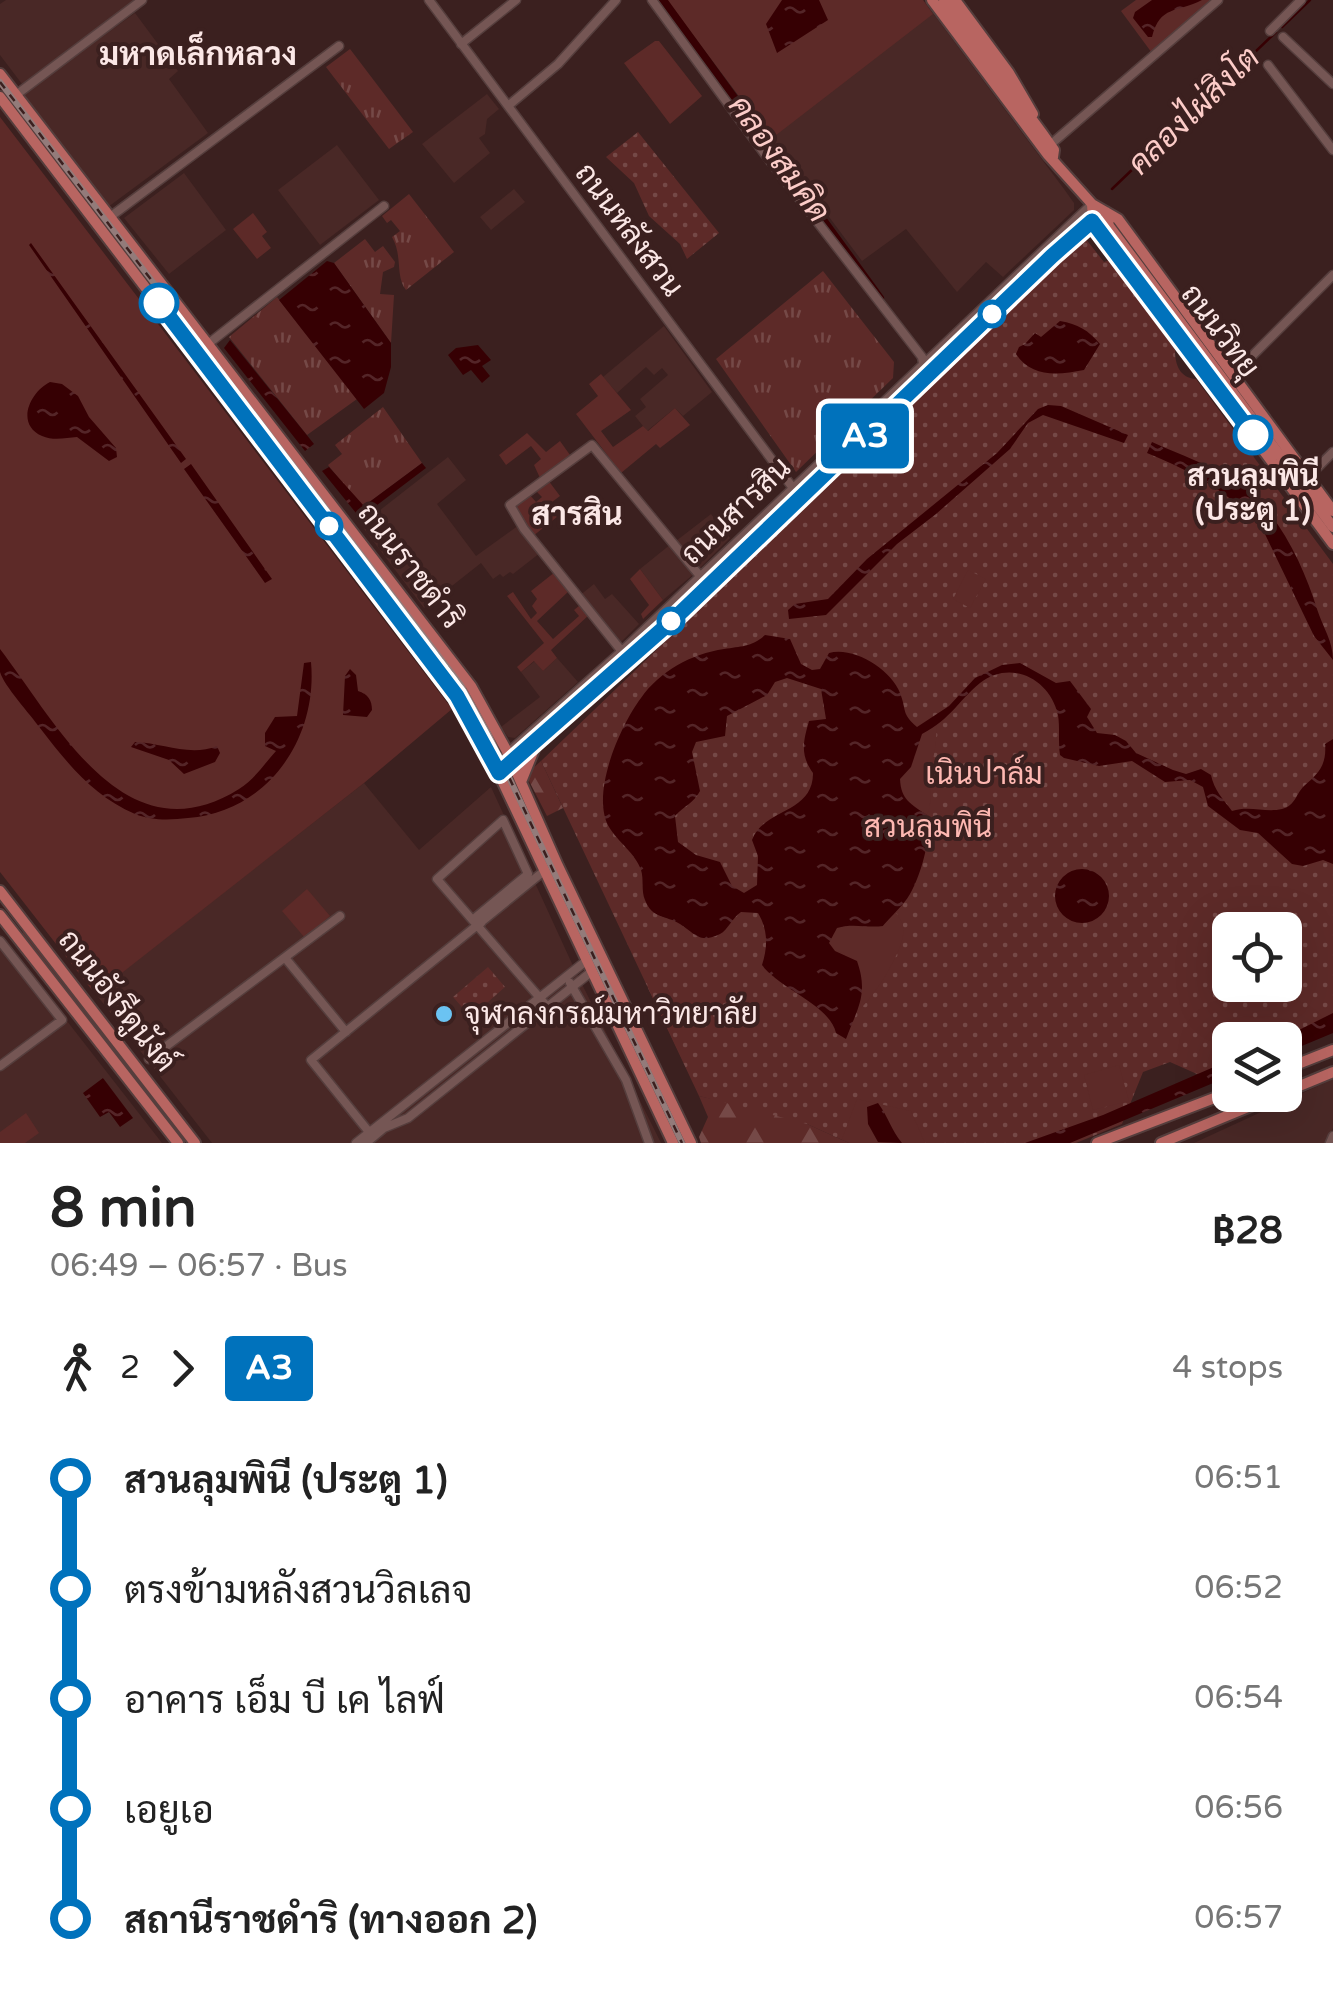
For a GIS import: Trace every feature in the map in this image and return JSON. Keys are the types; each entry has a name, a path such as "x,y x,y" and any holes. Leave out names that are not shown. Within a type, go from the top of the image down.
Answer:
{"main road":[{"name":"ถนนวิทยุ","path":"932,0 956,16 1043,148 1052,151"},
{"name":"ถนนวิทยุ","path":"944,0 1003,73 1052,151 1092,204 1106,212 1110,226 1233,375 1261,429 1308,477 1333,511"},
{"name":"ถนนวิทยุ","path":"955,0 956,16"},
{"name":"ถนนราชดำริ","path":"0,74 471,686 510,758 692,1143"},
{"path":"3,100 16,95"},
{"name":"ถนนราชดำริ","path":"3,100 457,696 496,769 672,1143"},
{"path":"1092,204 1092,221"},
{"path":"99,226 110,218"},
{"name":"ถนนวิทยุ","path":"1092,221 1261,429 1333,527"},
{"name":"ถนนวิทยุ","path":"1206,346 1333,544"},
{"path":"288,472 300,463"},
{"path":"374,584 386,575"},
{"path":"521,782 537,742"},
{"name":"ถนนอังรีดูนังต์","path":"0,891 195,1143"},
{"path":"560,906 574,900"},
{"name":"ถนนอังรีดูนังต์","path":"0,916 175,1142"},
{"path":"1302,1062 1333,1050"},
{"path":"642,1079 658,1071"},
{"path":"1302,1085 1333,1072"},
{"path":"1096,1143 1212,1099"},
{"path":"1161,1143 1236,1112"},
{"path":"1114,1143 1137,1129"}],"street":[{"path":"16,95 142,0"},
{"name":"ถนนหลังสวน","path":"429,0 793,488"},
{"path":"461,44 516,0"},
{"path":"508,106 558,64 616,0"},
{"path":"652,0 924,363"},
{"path":"1052,151 1218,0"},
{"path":"1270,31 1301,0"},
{"path":"1282,36 1333,84"},
{"path":"110,218 338,46"},
{"path":"1268,65 1333,150"},
{"name":"ถนนสารสิน","path":"510,758 537,742 578,699 584,687 1092,204"},
{"path":"208,344 384,206"},
{"name":"ถนนสารสิน","path":"496,769 630,660 1092,221"},
{"path":"1233,375 1333,276"},
{"path":"630,660 510,510 512,503 588,446 596,446 700,576"},
{"path":"1308,477 1333,452"},
{"path":"792,506 793,488"},
{"path":"584,687 585,694 592,694"},
{"path":"479,924 476,917 528,874 503,820 437,878 543,1002"},
{"path":"369,1138 311,1060 544,871"},
{"path":"149,1060 340,916"},
{"path":"9,927 22,919"},
{"path":"0,1066 62,1020 2,946"},
{"path":"286,959 346,1032"},
{"path":"356,1143 404,1120 543,1002 562,980 588,966"},
{"path":"369,1138 396,1111 572,983 588,966"},
{"path":"562,980 572,983 626,1080 650,1143"},
{"path":"427,1087 434,1096"},
{"path":"396,1111 404,1120"},
{"path":"175,1142 187,1132"}],"shaded area":[{"path":"6,0 134,0 22,84 0,55 0,4"},
{"path":"667,0 923,0 1064,189 1074,203 1074,210 1003,277 986,262 957,292 906,229 862,261"},
{"path":"135,13 178,71 169,79 208,133 108,207 23,94"},
{"path":"487,94 499,109 487,119 485,134 479,138 490,153 454,183 422,144"},
{"path":"337,145 379,200 320,245 278,190"},
{"path":"184,173 226,230 169,274 124,218"},
{"path":"514,189 525,202 491,230 480,217"},
{"path":"664,326 712,392 683,416 675,408 647,431 635,416 646,407 640,399 668,375 662,368 654,375 646,367 617,393 603,377"},
{"path":"448,457 466,480 437,504 476,556 519,525 540,553 513,574 500,574 493,579 481,563 424,608 361,525"},
{"path":"711,514 730,538 698,570 676,541"},
{"path":"671,544 695,573 663,600 640,569"},
{"path":"594,584 605,599 612,594 639,624 620,643 579,596"},
{"path":"557,658 578,682 515,738 508,737 501,727 540,697 521,672 535,661 543,671"},
{"path":"364,783 419,850 491,787 574,968 661,1143 212,1143 95,993"},
{"path":"0,935 162,1143 0,1143"},
{"path":"1333,1079 1333,1128 1327,1143 1194,1143 1261,1112 1302,1112 1302,1093"}],"green space":[{"path":"667,0 923,0 933,14 771,139"},
{"path":"1136,0 1212,0 1152,53 1121,11"},
{"path":"659,41 702,96 670,124 624,63"},
{"path":"350,49 413,132 389,149 326,67"},
{"path":"0,117 452,709 95,994 0,872"},
{"path":"638,132 719,233 687,259 680,244 649,216 634,183 606,157"},
{"path":"409,194 454,252 406,290 392,237 400,231 382,216"},
{"path":"253,213 267,232 262,236 271,248 257,259 233,229"},
{"name":"สวนลุมพินี","path":"1085,238 1104,262 1110,260 1175,350 1180,370 1196,379 1333,564 1333,1032 1302,1037 1302,1022 1212,1022 1212,1081 1170,1062 1143,1072 1122,1124 1076,1143 849,1143 807,1124 699,1096 541,761"},
{"path":"365,239 375,252 383,246 395,262 394,267 383,272 380,294 394,295 391,343 334,263"},
{"path":"823,271 894,362 893,378 796,472 716,359"},
{"path":"277,297 357,399 307,435 229,337"},
{"path":"601,374 631,410 601,431 613,447 643,426 648,431 675,408 690,425 660,448 656,444 621,473 576,414 598,396 589,384"},
{"path":"383,407 422,463 361,506 328,465 342,454 335,445"},
{"path":"527,433 546,452 560,441 570,455 540,478 534,465 541,459 531,446 506,465 499,455"},
{"path":"548,480 560,496 548,505 557,517 533,536 514,505 529,494 536,502 542,497 535,490"},
{"path":"785,502 787,505 627,651"},
{"path":"640,569 663,600 643,619 641,614 649,605 630,579"},
{"path":"968,570 986,579 970,608 953,599"},
{"path":"555,572 569,591 537,621 553,639 579,616 574,610 580,605 589,615 551,650 557,658 543,671 534,661 521,672 517,667 544,643 507,596 513,592 531,619 537,613 532,606 537,599 531,591"},
{"path":"936,725 927,815 905,797 900,779 911,767 921,734"},
{"path":"541,761 563,808 547,816 528,779"},
{"path":"307,889 330,916 305,938 282,911"},
{"path":"895,911 903,926 901,945 882,981 861,1008 860,994 844,953 829,944 836,928 883,926"},
{"path":"25,930 176,1128 155,1107 22,934"},
{"path":"488,967 505,987 471,1017 453,997"},
{"path":"651,983 807,1124 849,1143 701,1143 699,1137 708,1117 699,1096 712,1099 685,1065 648,988"},
{"path":"1119,1065 1129,1101 1093,1110 1084,1075"},
{"path":"857,1099 911,1111 925,1143 850,1143 842,1139"},
{"path":"26,1113 39,1133 25,1143 0,1143 0,1132"}],"water":[{"path":"782,0 819,0 828,20 777,53 766,24"},
{"path":"1152,0 1202,0 1165,15 1152,37 1148,37 1133,18"},
{"path":"29,245 186,459 181,463"},
{"path":"327,261 334,263 391,343 391,367 384,393 364,409 279,300"},
{"path":"1060,321 1082,328 1100,344 1084,370 1046,373 1022,362 1016,354 1019,347 1035,333 1041,337"},
{"path":"230,340 314,444 305,451 224,348"},
{"path":"478,345 491,360 482,366 490,376 482,383 471,370 463,375 448,355 456,348"},
{"path":"50,382 62,384 78,396 89,417 116,448 117,457 109,461 77,437 51,438 34,431 29,424 28,408"},
{"path":"1061,406 1128,435 1124,443 1043,415 1028,423 1010,449 897,544 826,615 789,619 788,610 795,604 828,599 867,559 997,453 1038,409"},
{"path":"1152,442 1226,475 1264,506 1287,539 1304,574 1330,641 1333,660 1314,636 1264,532 1211,485 1147,453"},
{"path":"422,463 426,468 360,518 322,471 329,467 364,506"},
{"path":"191,464 272,579 265,583 184,469"},
{"path":"765,635 790,639 801,664 812,670 820,669 829,653 849,653 870,661 895,684 906,715 917,727 949,706 975,678 1002,665 1020,663 1056,683 1070,681 1091,709 1087,717 1097,733 1115,735 1136,753 1173,770 1186,774 1201,769 1211,775 1232,811 1276,810 1290,805 1320,768 1325,744 1333,739 1333,864 1323,860 1303,866 1292,864 1258,833 1240,830 1208,806 1203,787 1190,780 1165,782 1132,761 1099,766 1064,758 1060,755 1058,715 1047,691 1028,676 992,676 922,734 911,767 900,779 905,797 927,815 928,824 924,856 910,894 883,926 837,928 829,943 835,951 857,961 862,983 860,1002 846,1039 836,1033 832,1023 814,1005 762,965 766,938 758,913 741,912 723,932 707,938 651,911 644,896 639,864 609,827 604,813 610,761 624,725 649,688 688,660","holes":["787,678 821,689 826,719 809,721 804,742 804,754 813,773 811,786 797,804 758,830 752,840 758,856 757,885 744,893 732,886 720,862 696,855 678,842 675,816 700,791 692,752 696,742 725,736 727,716 767,695 775,682"]},
{"path":"0,649 71,745 99,774 129,796 162,808 199,806 245,785 276,751 265,746 265,733 275,717 297,716 304,663 311,662 311,690 296,743 264,786 217,813 155,819 120,807 71,766 7,685 0,672"},
{"path":"350,669 356,675 358,691 371,703 367,717 343,715 345,676"},
{"path":"135,742 187,750 217,746 220,753 215,762 184,774 169,760 131,747"},
{"path":"1082,869 1101,877 1109,896 1101,915 1082,923 1063,915 1055,896 1063,877"},
{"path":"1333,1013 1333,1033 1302,1046 1302,1028"},
{"path":"1212,1068 1212,1084 1070,1143 1025,1143 1103,1115"},
{"path":"103,1078 133,1118 120,1127 109,1112 100,1117 83,1093"},
{"path":"878,1103 902,1143 878,1142 868,1124 867,1107"}],"waterway":[{"name":"คลองสมคิด","path":"663,0 880,298"},
{"name":"คลองไผ่สิงโต","path":"1282,27 1310,0"},
{"name":"คลองไผ่สิงโต","path":"1112,189 1276,32"}],"railway":[{"path":"0,82 461,685 489,735 682,1143"}],"bus line":[{"name":"A3","path":"159,303 457,696 499,773 630,660 1092,221 1253,435"}],"place":[{"name":"สวนลุมพินี (ประตู 1)","path":"1253,435"},
{"name":"จุฬาลงกรณ์มหาวิทยาลัย","path":"444,1014"}],"district":[{"name":"มหาดเล็กหลวง","path":"198,55"},
{"name":"สารสิน","path":"577,515"}],"park label":[{"name":"เนินปาล์ม","path":"984,774"}]}
